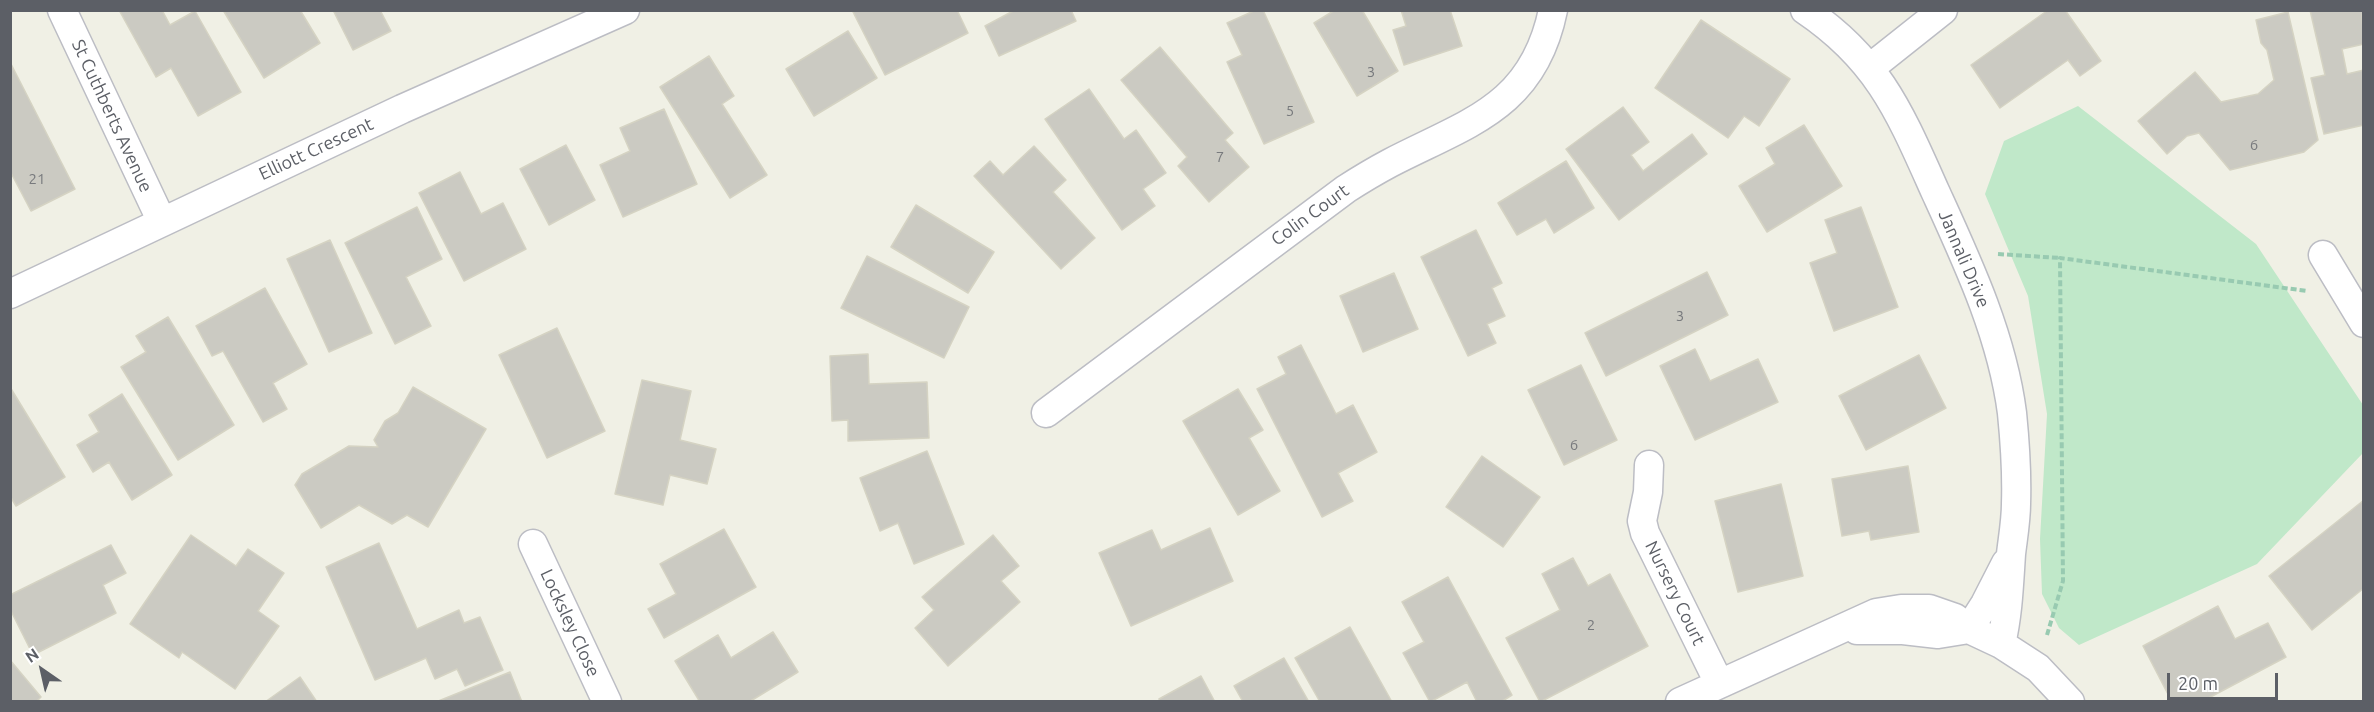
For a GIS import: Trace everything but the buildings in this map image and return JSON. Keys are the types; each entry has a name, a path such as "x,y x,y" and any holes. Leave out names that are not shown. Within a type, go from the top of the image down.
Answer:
{"street":[{"name":"St Cuthberts Avenue","path":"62,10 162,222"},
{"name":"Elliott Crescent","path":"10,294 402,109 625,10"},
{"name":"Colin Court","path":"1046,413 1346,189 1389,164 1483,117 1506,100 1532,67 1548,34 1553,10"},
{"name":"Jannali Drive","path":"1805,10 1832,29 1870,68 1890,96 1913,143 1986,311 2001,360 2011,411 2016,505 2009,599 2001,644"},
{"path":"1870,68 1943,10"},
{"path":"2323,255 2356,312"},
{"name":"Nursery Court","path":"1649,465 1648,492 1642,521 1645,533 1719,683"},
{"name":"Locksley Close","path":"533,544 607,702"},
{"name":"Jannali Drive","path":"1969,629 1985,604 2011,553"},
{"path":"1680,702 1837,630 1903,630 1938,634 1969,629 2001,644 2038,668 2070,702"}],"path":[{"path":"1961,251 2060,258 2300,290 2356,312"},
{"path":"2038,668 2063,581 2060,258"}],"green space":[{"path":"2078,106 2256,244 2363,405 2363,453 2257,564 2079,645 2059,628 2042,594 2040,539 2047,414 2028,296 1985,194 2004,141"}]}
